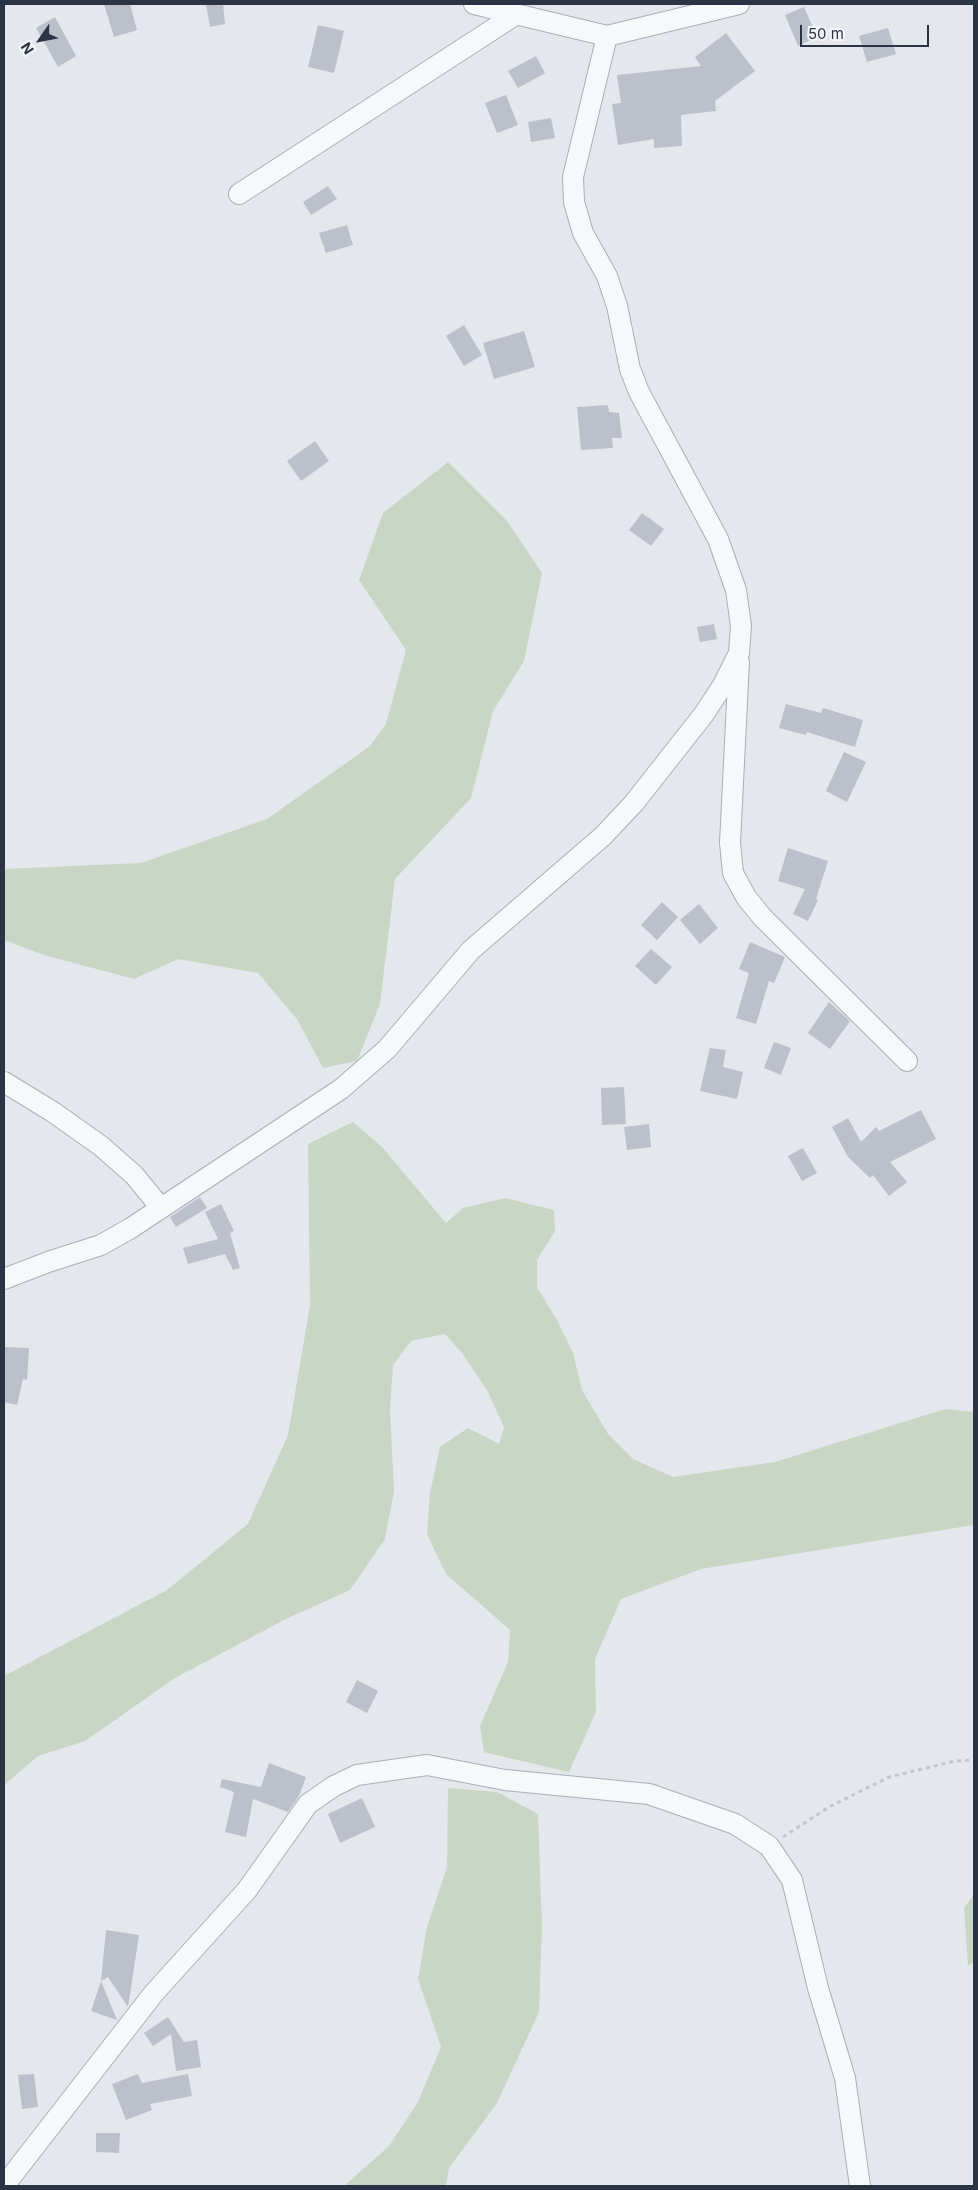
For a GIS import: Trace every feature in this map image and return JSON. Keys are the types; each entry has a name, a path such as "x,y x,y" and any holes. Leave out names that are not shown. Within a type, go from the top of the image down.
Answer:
{"street":[{"path":"474,4 607,36 718,6 739,4"},
{"path":"239,194 515,15"},
{"path":"607,36 573,177 574,202 582,233 607,276 617,306 630,369 638,392 718,539 736,590 741,626 730,843 733,873 746,897 762,917 907,1061"},
{"path":"4,1279 101,1245 161,1208 341,1089 387,1049 471,950 580,858 634,803 704,714 723,685 739,653"},
{"path":"4,1082 53,1112 100,1146 134,1175 161,1208"},
{"path":"4,2186 154,1993 247,1890 308,1804 334,1786 357,1775 427,1765 505,1780 650,1794 735,1824 769,1846 792,1880 818,1988 845,2078 860,2186"}],"path":[{"path":"769,1846 829,1807 889,1777 955,1761 974,1760"}],"green space":[{"path":"448,462 507,521 542,573 524,661 493,711 471,798 395,879 380,1004 357,1061 323,1068 297,1019 258,973 178,959 134,979 44,955 4,940 4,869 141,863 267,819 370,746 386,724 406,650 359,580 383,513"},
{"path":"353,1122 382,1147 446,1223 463,1208 505,1198 554,1210 555,1231 537,1260 537,1287 558,1322 573,1353 582,1390 608,1434 633,1459 673,1477 775,1462 945,1409 974,1412 974,1525 701,1569 621,1599 595,1659 596,1712 569,1772 484,1752 480,1726 508,1662 510,1630 446,1574 427,1534 430,1493 440,1447 468,1428 499,1444 504,1427 487,1390 462,1353 445,1334 411,1341 393,1365 390,1410 394,1491 385,1539 350,1590 286,1619 175,1678 85,1741 38,1756 4,1785 4,1676 167,1590 248,1524 288,1435 310,1305 308,1144"},
{"path":"448,1788 497,1792 538,1814 542,1928 539,2012 497,2103 449,2168 446,2186 344,2186 389,2146 418,2102 441,2047 418,1979 427,1927 447,1867"},
{"path":"974,1894 974,1962 968,1966 964,1908"}],"building":[{"path":"104,4 130,4 137,30 114,37"},
{"path":"206,4 223,4 225,24 210,27"},
{"path":"804,7 817,37 798,46 785,15"},
{"path":"55,17 76,56 58,67 36,28"},
{"path":"318,25 344,31 334,73 308,67"},
{"path":"888,28 896,54 867,62 859,36"},
{"path":"726,33 755,71 715,101 716,111 681,115 682,146 654,148 654,139 618,145 612,104 621,103 617,75 701,66 695,57"},
{"path":"536,56 545,73 518,88 508,71"},
{"path":"506,95 518,125 497,133 485,103"},
{"path":"551,118 555,138 531,142 528,122"},
{"path":"328,186 337,199 311,215 303,202"},
{"path":"347,225 353,245 326,253 319,233"},
{"path":"464,325 482,355 464,366 446,336"},
{"path":"524,331 535,367 494,379 483,343"},
{"path":"608,405 609,412 619,413 622,438 612,438 613,448 581,450 577,407"},
{"path":"315,441 329,461 301,481 287,461"},
{"path":"642,513 664,529 651,546 629,530"},
{"path":"714,624 717,639 700,642 697,627"},
{"path":"786,704 821,713 823,708 863,720 855,747 807,732 806,735 779,728"},
{"path":"844,752 866,762 847,802 826,791"},
{"path":"788,848 828,861 816,899 818,900 808,921 793,914 805,889 778,881"},
{"path":"662,902 678,917 657,940 641,925"},
{"path":"699,904 718,928 700,944 680,920"},
{"path":"750,942 785,957 774,983 769,981 756,1024 736,1018 749,973 739,969"},
{"path":"651,949 672,967 656,985 635,966"},
{"path":"829,1002 850,1021 830,1049 808,1033"},
{"path":"774,1042 791,1048 781,1075 764,1068"},
{"path":"710,1048 726,1050 723,1067 743,1072 737,1099 700,1091"},
{"path":"624,1087 626,1124 602,1125 601,1088"},
{"path":"921,1110 936,1139 890,1162 907,1182 889,1196 873,1175 870,1178 848,1157 832,1127 848,1118 861,1142 876,1127 879,1131"},
{"path":"649,1124 651,1147 627,1150 624,1127"},
{"path":"803,1148 817,1173 802,1181 788,1156"},
{"path":"200,1197 207,1208 176,1227 170,1217"},
{"path":"221,1204 234,1231 230,1233 240,1268 233,1270 225,1254 188,1264 183,1248 218,1239 205,1212"},
{"path":"4,1347 29,1348 27,1380 23,1379 17,1405 4,1402"},
{"path":"357,1680 378,1691 367,1713 346,1702"},
{"path":"269,1763 306,1777 299,1796 288,1812 253,1799 246,1837 225,1832 234,1792 220,1787 222,1779 261,1787"},
{"path":"362,1798 375,1827 340,1843 328,1814"},
{"path":"106,1930 139,1935 128,2007 108,1977 101,1981"},
{"path":"101,1981 117,2020 91,2011"},
{"path":"168,2017 184,2042 197,2040 201,2067 176,2071 171,2034 153,2046 144,2033"},
{"path":"34,2074 38,2107 22,2109 18,2075"},
{"path":"138,2074 142,2083 188,2074 192,2096 150,2104 152,2110 126,2120 112,2084"},
{"path":"96,2133 120,2133 119,2153 96,2152"}]}
